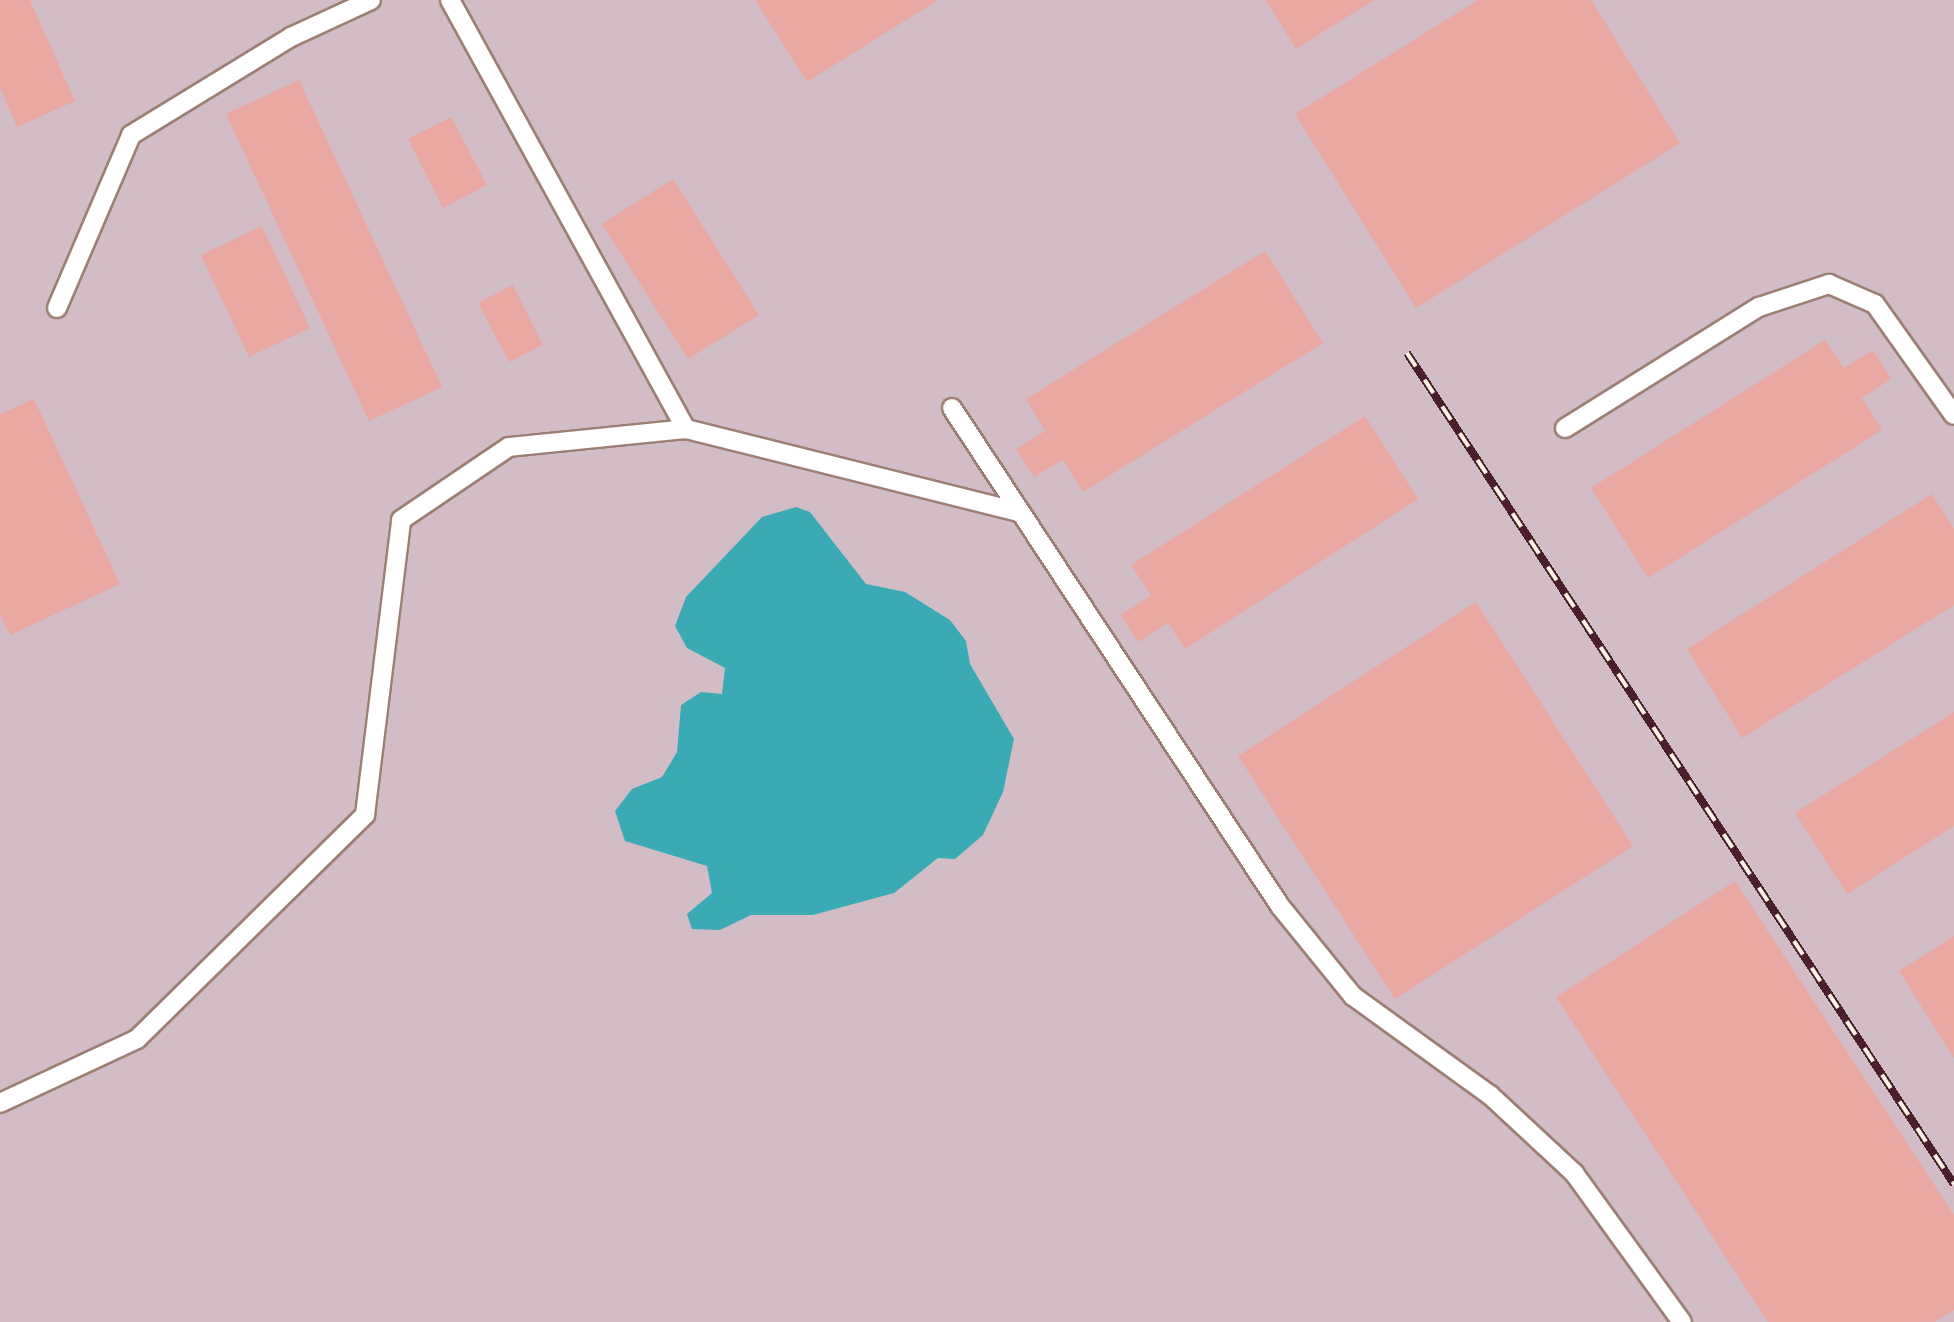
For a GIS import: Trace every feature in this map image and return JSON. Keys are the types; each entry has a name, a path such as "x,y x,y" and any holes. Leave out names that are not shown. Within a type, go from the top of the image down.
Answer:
{"lane":[{"path":"57,308 131,135 291,37 372,0"},
{"path":"450,0 686,429"},
{"path":"1565,428 1759,307 1829,284 1875,304 1954,415"},
{"path":"953,408 1016,510 1280,906 1337,976 1387,1026 1490,1095 1574,1173 1682,1322"},
{"path":"0,1103 137,1039 365,815 401,520 509,447 686,429 1016,510"}],"shaded area":[{"path":"0,0 1954,0 1954,1322 0,1322"}],"water":[{"path":"796,507 810,512 866,584 905,592 950,620 966,641 970,664 1014,739 1003,792 983,835 955,859 938,858 894,893 813,915 751,915 720,930 692,929 687,914 712,893 707,866 625,841 615,811 632,789 662,777 677,752 681,705 701,692 722,694 725,668 687,648 675,626 686,597 762,517"}],"building":[{"path":"0,0 30,0 75,101 17,127 0,88"},
{"path":"755,0 938,0 807,82"},
{"path":"1266,0 1374,0 1296,49"},
{"path":"1478,0 1591,0 1680,143 1416,308 1295,114"},
{"path":"299,80 442,387 369,421 226,114"},
{"path":"451,117 487,185 443,208 408,139"},
{"path":"673,179 759,315 688,359 602,224"},
{"path":"262,226 310,328 249,357 201,255"},
{"path":"1265,251 1323,343 1083,492 1063,460 1034,477 1016,449 1045,431 1026,399"},
{"path":"513,285 543,345 509,362 478,303"},
{"path":"1825,340 1844,368 1873,350 1891,379 1862,398 1882,430 1648,578 1591,488"},
{"path":"34,399 120,584 10,635 0,614 0,414"},
{"path":"1365,416 1418,499 1185,649 1168,623 1138,642 1121,615 1151,595 1131,565"},
{"path":"1932,494 1954,529 1954,605 1742,738 1687,649"},
{"path":"1476,602 1633,846 1395,999 1238,756"},
{"path":"1954,712 1954,826 1847,894 1795,813"},
{"path":"1735,881 1954,1215 1954,1310 1935,1322 1768,1322 1556,997"},
{"path":"1954,936 1954,1058 1899,971"}],"railway":[{"path":"1407,353 1954,1184"}]}
